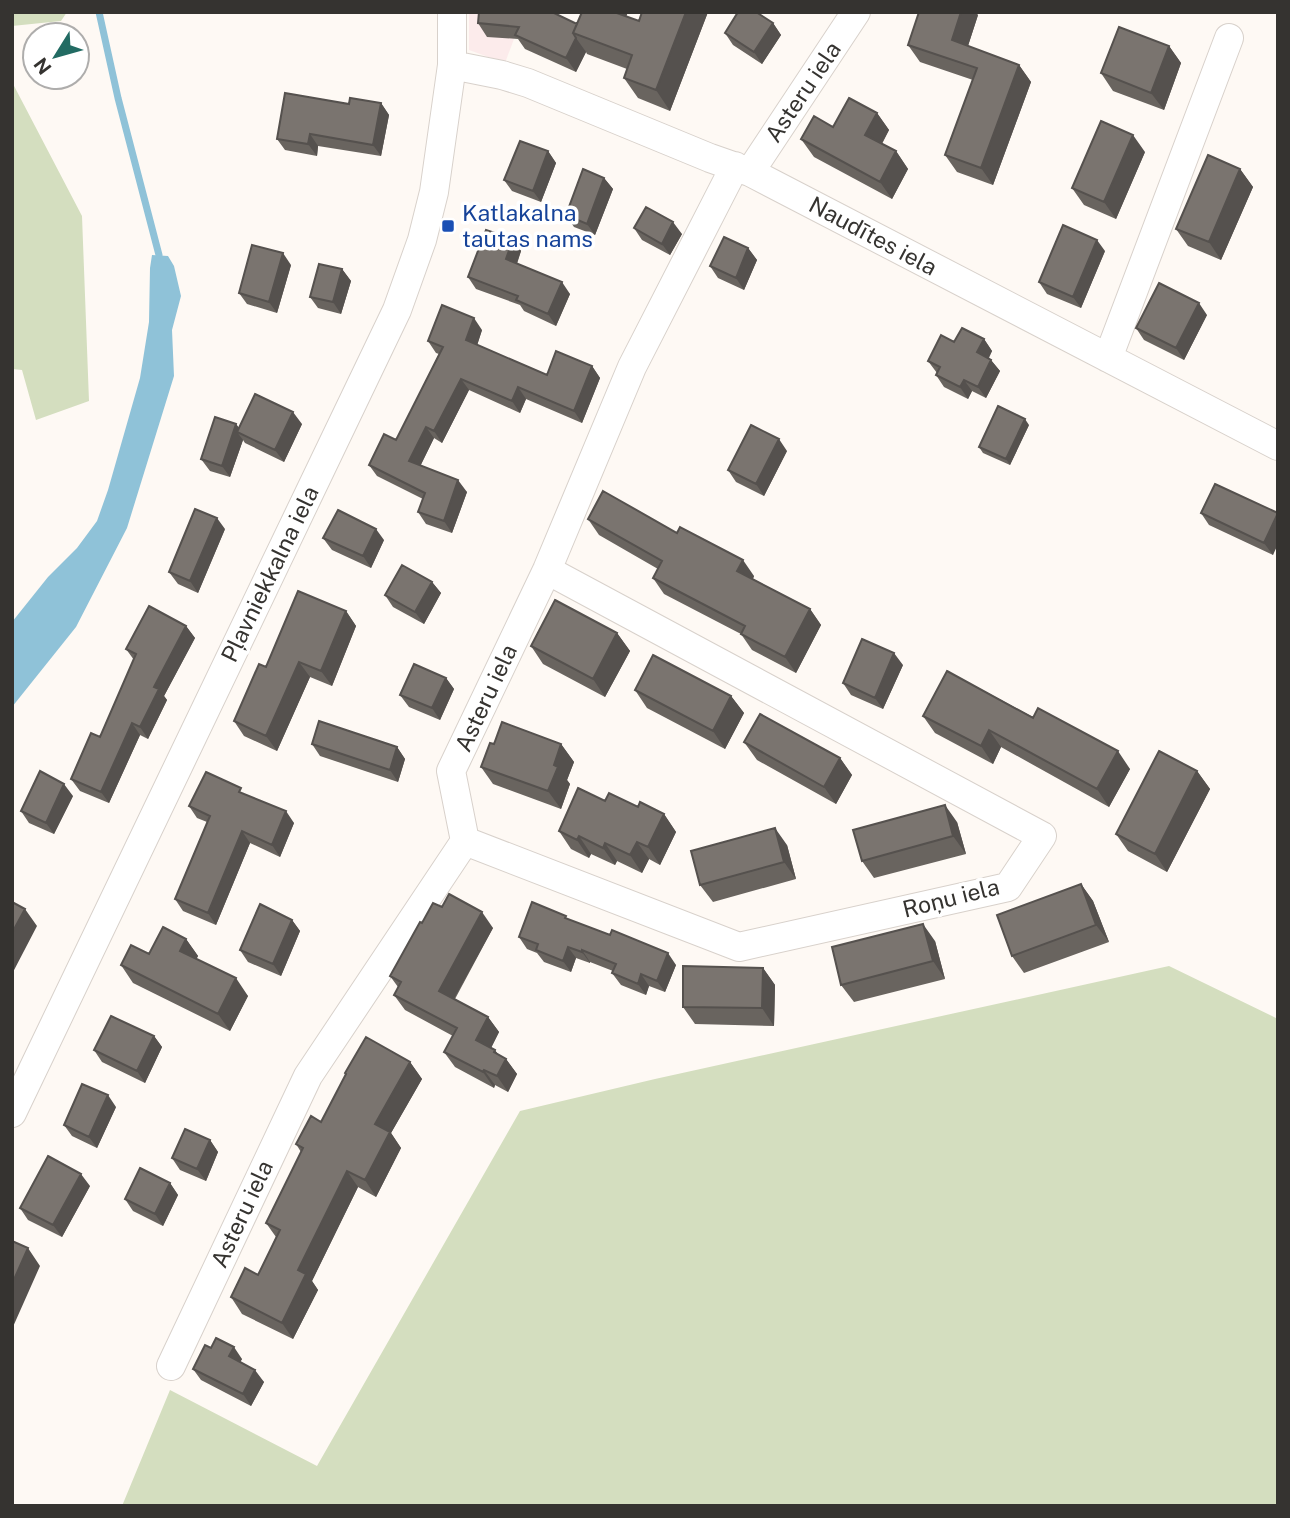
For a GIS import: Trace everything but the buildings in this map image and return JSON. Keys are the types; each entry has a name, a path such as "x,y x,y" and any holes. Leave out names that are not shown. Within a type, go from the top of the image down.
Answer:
{"street":[{"name":"Pļavniekkalna iela","path":"12,1113 397,310 422,240 434,192 452,65 452,12"},
{"name":"Asteru iela","path":"171,1366 308,1076 465,841 451,771 547,570 632,367 743,169 856,12"},
{"path":"1108,358 1229,38"},
{"name":"Naudītes iela","path":"452,65 528,83 743,169 1278,446"},
{"name":"Roņu iela","path":"465,841 739,947 1008,887 1042,836 547,570"}],"shaded area":[{"path":"469,12 524,12 505,63 469,50"}],"green space":[{"path":"12,12 67,12 61,21 21,21 21,25 12,26"},
{"path":"12,82 82,216 89,401 36,420 22,370 12,369"},
{"path":"1169,966 1278,1019 1278,1506 122,1506 170,1390 317,1466 520,1111"}],"water":[{"path":"152,255 168,256 174,266 181,296 172,330 174,376 127,528 76,627 12,707 12,622 97,521 108,490 140,378 149,322"}],"waterway":[{"path":"99,12 118,98 159,255"}],"place":[{"name":"Katlakalna tautas nams","path":"448,226"}]}
